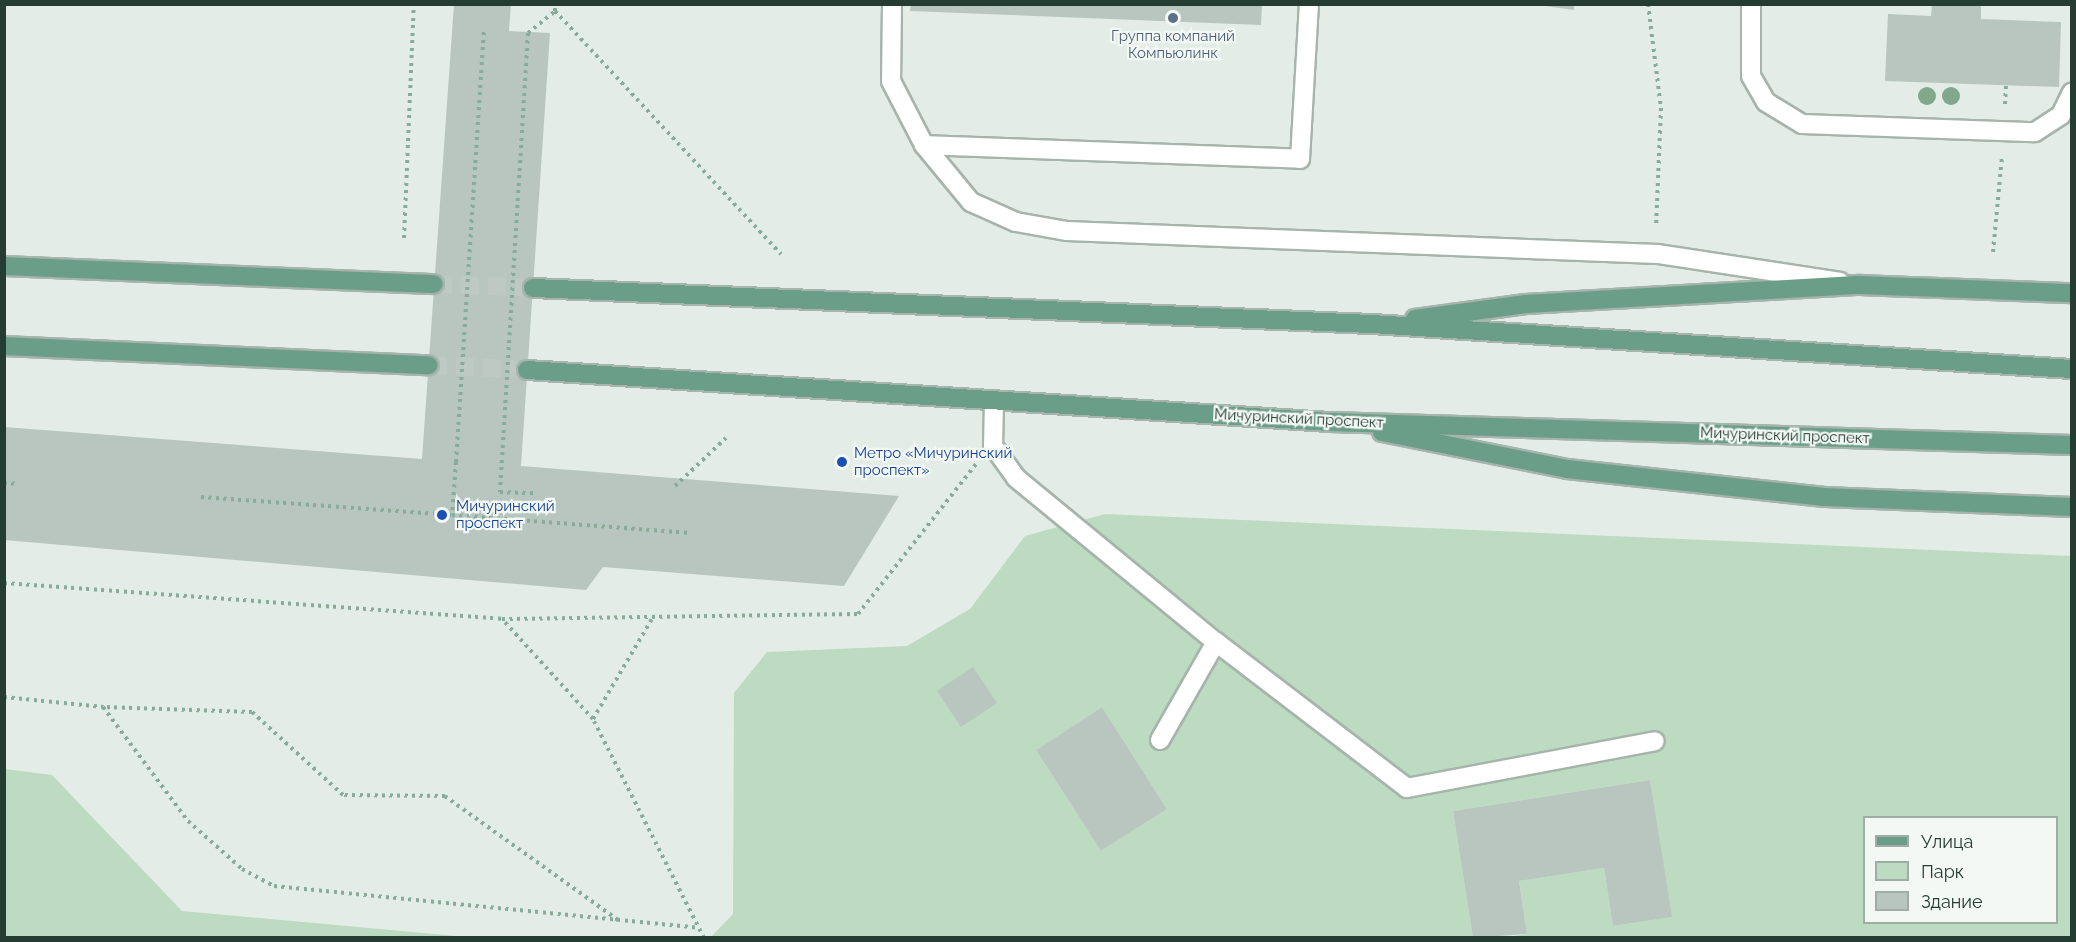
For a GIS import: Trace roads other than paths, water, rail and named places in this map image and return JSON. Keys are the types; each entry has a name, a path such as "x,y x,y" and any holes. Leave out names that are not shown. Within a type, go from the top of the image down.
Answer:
{"main road":[{"path":"4,266 434,284"},
{"path":"1372,324 1526,304 1860,285 2072,293"},
{"path":"533,288 1372,324 2072,369"},
{"path":"4,346 429,365"},
{"name":"Мичуринский проспект","path":"527,370 1330,422 2072,445"},
{"path":"1330,422 1567,469 1824,497 2072,507"}],"street":[{"path":"892,4 891,81 924,146 971,202 1016,222 1067,231 1658,254 1860,285"},
{"path":"924,146 1300,159 1309,4"},
{"path":"1751,4 1751,76 1766,102 1802,124 2035,132 2061,115 2072,92"},
{"path":"994,400 993,446 1016,478 1216,642 1407,788 1655,741"},
{"path":"1160,741 1216,642"}],"tunnel":[{"path":"434,284 533,288"},
{"path":"429,365 527,370"}],"place":[{"name":"Группа компаний Компьюлинк","path":"1173,18"},
{"name":"Метро «Мичуринский проспект»","path":"842,462"},
{"name":"Мичуринский проспект","path":"442,515"}]}
